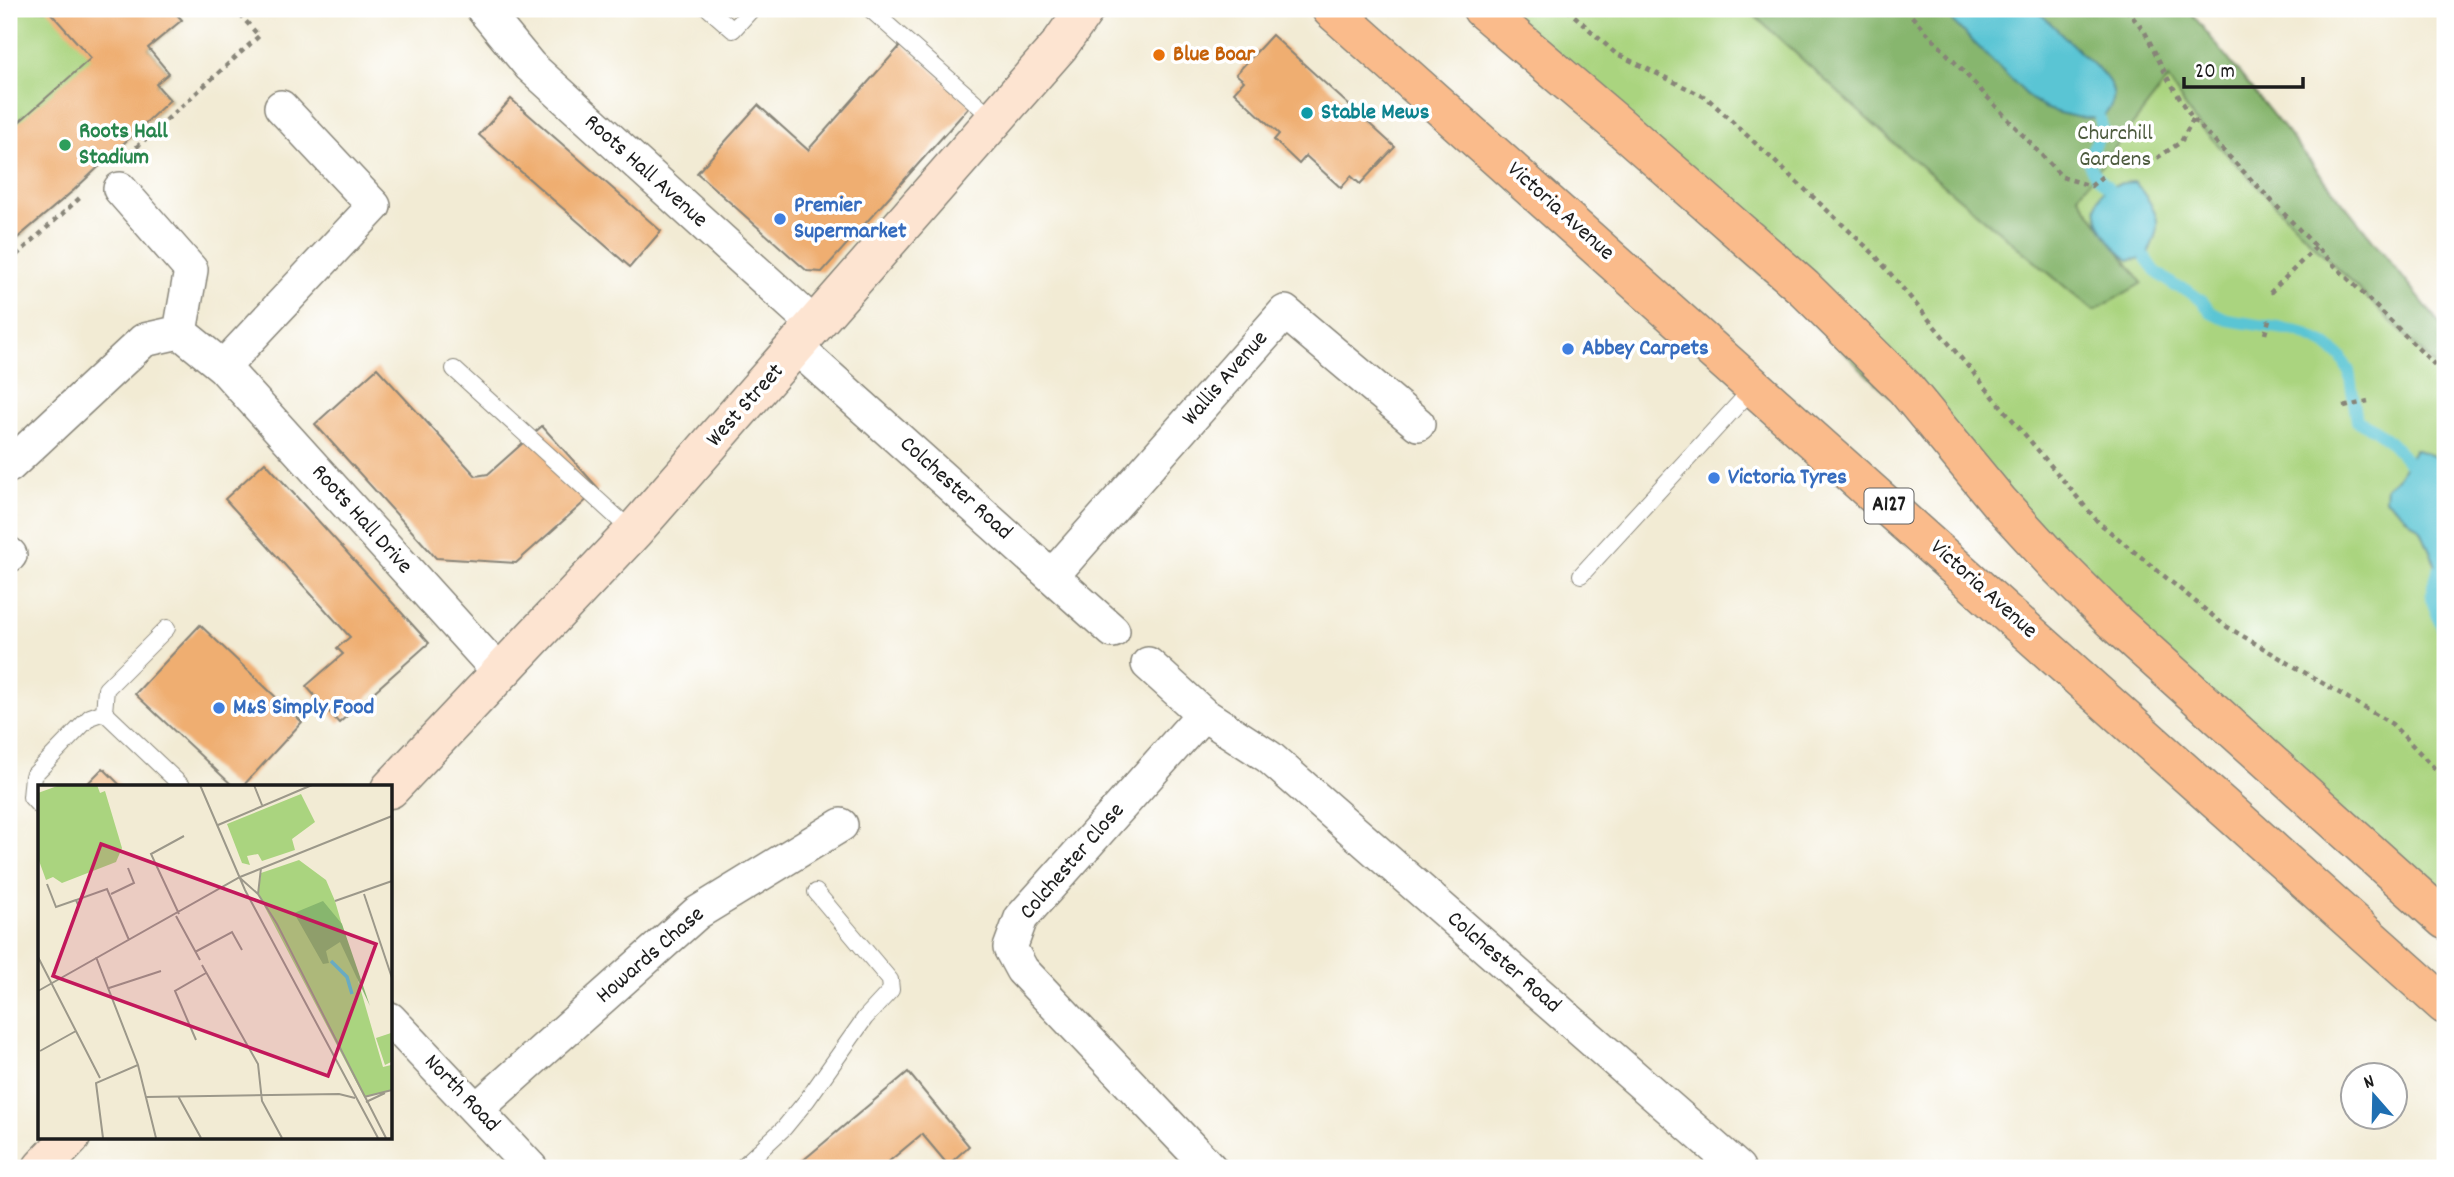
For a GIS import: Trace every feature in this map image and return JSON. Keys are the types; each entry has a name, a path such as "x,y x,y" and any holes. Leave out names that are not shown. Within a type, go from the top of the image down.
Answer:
{"highway":[{"name":"Victoria Avenue","path":"1331,9 2445,1005"},
{"path":"1482,9 1804,288 1905,388 1999,502 2102,610 2445,920"}],"main road":[{"name":"West Street","path":"392,787 633,532 995,120 1059,46 1086,9"},
{"path":"42,1168 70,1138"}],"street":[{"name":"Roots Hall Avenue","path":"483,9 530,66 806,337"},
{"path":"223,367 374,206 281,107"},
{"path":"9,466 144,340 180,332 191,270 109,180"},
{"name":"Wallis Avenue","path":"1052,576 1285,312 1418,424"},
{"name":"Roots Hall Drive","path":"180,332 223,367 499,672"},
{"name":"Colchester Road","path":"806,337 1052,576 1113,631"},
{"path":"1148,664 1203,714"},
{"name":"Colchester Road","path":"1203,714 1269,757 1738,1168"},
{"name":"Colchester Close","path":"1203,714 1021,918 1010,948 1022,970 1210,1168"},
{"name":"Howards Chase","path":"477,1109 697,913 841,825"},
{"name":"North Road","path":"392,1021 531,1168"}],"lane":[{"path":"709,9 733,30 752,9"},
{"path":"870,9 995,120"},
{"path":"454,369 633,532"},
{"path":"1581,575 1755,386"},
{"path":"104,712 106,689 167,628"},
{"path":"104,712 181,785"},
{"path":"38,805 31,797 33,776 90,717 104,712"},
{"path":"741,1168 784,1128 865,1018 891,990 890,980 816,892"}],"path":[{"path":"9,262 109,180 259,36 235,9"},
{"path":"1567,9 1615,53 1707,98 1874,254 2098,522 2224,625 2392,724 2445,779"},
{"path":"1905,9 2062,177 2091,186 2104,176"},
{"path":"2126,9 2146,32 2168,79 2193,119 2316,247 2445,375"},
{"path":"2157,158 2181,142 2193,119"},
{"path":"2270,293 2316,247"},
{"path":"2265,334 2270,316"},
{"path":"2344,407 2368,401"}],"green space":[{"name":"Roots Hall Stadium","path":"9,9 172,9 182,20 148,48 169,73 156,84 170,100 74,190 9,245"},
{"name":"Churchill Gardens","path":"1480,9 2183,9 2445,356 2445,920"},
{"name":"Churchill Gardens","path":"1747,9 2188,9 2445,330 2445,375 2316,247 2193,119 2168,79 2078,196 2142,283 2094,311 1897,146"}],"water":[{"path":"1940,9 2035,9 2095,65 2109,82 2113,100 2109,109 2100,119 2076,117 2045,108 2031,99"},
{"path":"2135,182 2150,202 2157,218 2157,226 2146,258 2129,260 2107,238 2097,212 2098,201 2104,191 2116,185"},
{"path":"2415,449 2445,463 2445,571 2438,570 2421,530 2385,499 2386,487 2397,478"}],"building":[{"name":"Roots Hall Stadium","path":"47,9 172,9 182,20 148,48 169,73 156,84 170,100 74,190 9,245 9,131 91,58"},
{"name":"Stable Mews","path":"1272,35 1395,147 1360,184 1351,176 1341,188 1306,156 1299,164 1274,140 1279,134 1234,92 1244,81 1236,74"},
{"path":"902,44 971,105 822,272 807,271 697,173 758,105 808,150"},
{"path":"511,99 661,231 630,267 479,135"},
{"path":"377,368 476,476 488,474 542,426 599,489 516,563 436,558 315,424"},
{"path":"265,462 429,643 339,723 306,686 343,654 337,648 350,637 225,499"},
{"name":"M&S Simply Food","path":"200,625 302,722 244,785 232,785 135,694"},
{"path":"103,768 120,785 86,785"},
{"path":"908,1072 969,1146 948,1165 922,1134 881,1168 794,1168"}],"waterway":[{"path":"2100,119 2103,130 2089,160 2093,171 2108,187"},
{"path":"2146,258 2155,271 2175,286 2187,290 2211,312 2227,320 2298,331 2325,344 2341,357 2349,371 2357,421 2379,433 2408,462"},
{"path":"2438,570 2431,598 2442,627"}],"place":[{"name":"Blue Boar","path":"1159,55"},
{"name":"Stable Mews","path":"1307,113"},
{"name":"Roots Hall Stadium","path":"65,145"},
{"name":"Premier Supermarket","path":"780,219"},
{"name":"Abbey Carpets","path":"1568,349"},
{"name":"Victoria Tyres","path":"1714,478"},
{"name":"M&S Simply Food","path":"219,708"}]}
